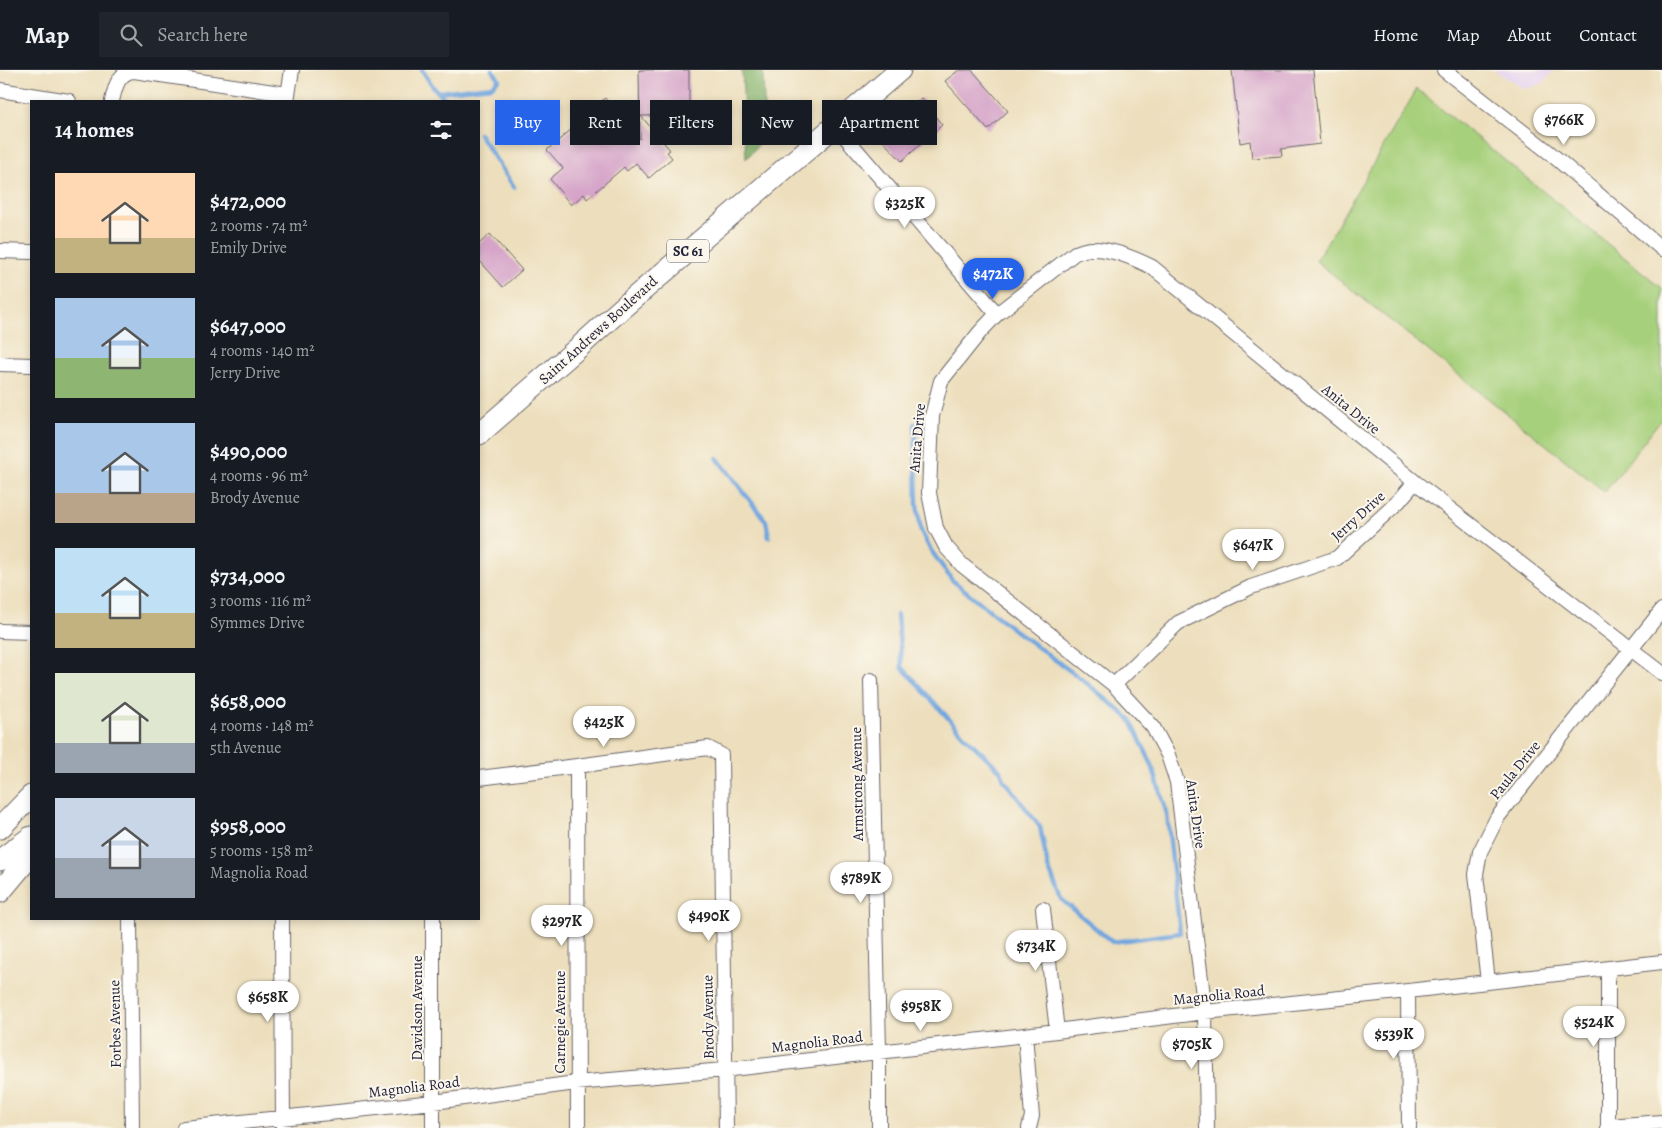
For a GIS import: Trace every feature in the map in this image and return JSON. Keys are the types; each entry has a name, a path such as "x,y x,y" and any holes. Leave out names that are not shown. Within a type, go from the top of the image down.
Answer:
{"main road":[{"name":"Saint Andrews Boulevard","path":"866,100 900,70"},
{"name":"Saint Andrews Boulevard","path":"480,433 620,309 822,138"},
{"path":"0,806 30,788"},
{"path":"0,828 30,797"},
{"path":"0,860 30,838"},
{"path":"0,892 30,857"}],"street":[{"path":"112,100 116,85 127,71 287,98 292,70"},
{"path":"1444,70 1550,153 1662,248"},
{"path":"0,90 63,100"},
{"path":"852,145 997,314"},
{"name":"Anita Drive","path":"1207,1128 1205,1012 1177,782 1168,755 1153,727 1114,685 962,565 946,547 936,528 929,493 932,416 941,381 980,332 997,314 1075,253 1089,249 1104,250 1134,258 1152,267 1414,482 1662,673"},
{"path":"0,251 30,252"},
{"path":"0,364 30,365"},
{"name":"Jerry Drive","path":"1114,685 1178,623 1251,587 1336,558 1399,502 1414,482"},
{"name":"Paula Drive","path":"1488,982 1476,874 1480,852 1497,818 1662,610"},
{"path":"0,631 30,632"},
{"name":"Armstrong Avenue","path":"871,680 879,1128"},
{"name":"Brody Avenue","path":"578,766 708,748 721,755 726,1128"},
{"path":"480,778 578,766"},
{"name":"Carnegie Avenue","path":"578,766 576,1083 578,1128"},
{"path":"1043,909 1057,1031"},
{"name":"Forbes Avenue","path":"130,920 132,1128"},
{"path":"282,920 283,1123"},
{"name":"Davidson Avenue","path":"433,920 433,1128"},
{"name":"Magnolia Road","path":"184,1128 283,1123 576,1083 724,1070 1205,1012 1408,992 1662,962"},
{"path":"1608,968 1608,1127 1662,1122"},
{"path":"1408,992 1409,1128"},
{"path":"1025,1035 1032,1116 1030,1128"}],"shaded area":[{"path":"1493,70 1554,70 1543,83 1525,89"}],"green space":[{"path":"742,70 763,70 764,100 743,100"},
{"path":"1417,89 1662,288 1662,418 1605,492 1316,261"},
{"path":"745,145 758,145 746,159"}],"building":[{"path":"639,70 689,70 689,100 650,100 650,116 641,116 650,127 650,145 666,145 670,150 667,152 672,158 649,178 636,163 627,171 624,167 587,199 584,194 571,205 550,179 563,168 547,150 553,145 560,145 560,139 570,131 570,145 640,145"},
{"path":"959,70 972,70 1008,111 988,130 945,81"},
{"path":"1232,70 1313,70 1320,144 1281,149 1282,156 1252,158 1250,141 1240,143"},
{"path":"937,119 942,125 937,130"},
{"path":"887,145 920,145 902,161"},
{"path":"490,234 522,270 503,287 480,261 480,243"}],"waterway":[{"path":"422,70 434,88 446,100"},
{"path":"438,92 492,86 499,79 492,70"},
{"path":"480,136 514,187"},
{"path":"897,615 902,667 967,739 1001,771 1004,780 1040,827 1048,867 1061,899 1112,942 1180,933 1167,814 1152,765 1130,719 1084,681 1013,629 952,580 930,549 921,531 917,504 915,424"},
{"path":"717,458 766,521 769,537"}]}
